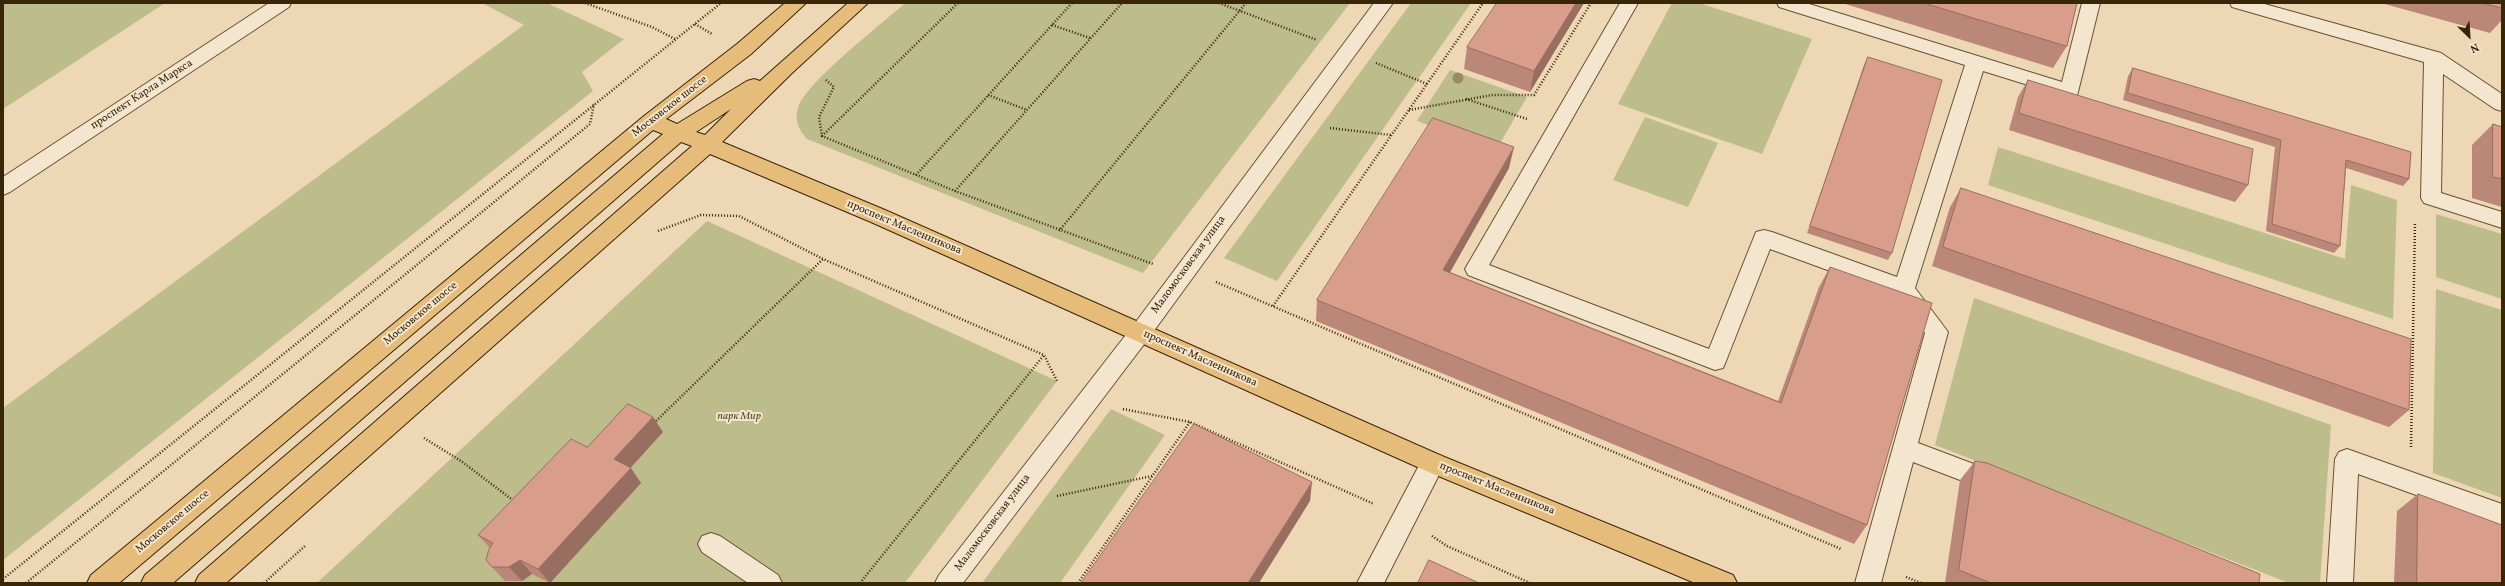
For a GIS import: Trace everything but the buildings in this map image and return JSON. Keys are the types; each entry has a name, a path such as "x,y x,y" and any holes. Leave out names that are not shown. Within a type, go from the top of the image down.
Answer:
{"main road":[{"name":"Московское шоссе","path":"100,583 651,121 744,49 797,3"},
{"name":"Московское шоссе","path":"208,583 707,145 785,68 859,3"},
{"name":"Московское шоссе","path":"678,133 744,49"},
{"name":"Московское шоссе","path":"154,583 678,133 785,68"},
{"name":"проспект Масленникова","path":"651,121 878,216 1433,463 1724,583"}],"street":[{"name":"проспект Карла Маркса","path":"3,187 282,3"},
{"name":"Маломосковская улица","path":"948,583 1140,333 1384,3"},
{"path":"1629,3 1476,269 1715,362 1764,238 1904,288 1937,332 1871,573"},
{"path":"1786,3 2070,91 2091,3"},
{"path":"2239,3 2434,58 2502,104"},
{"path":"2434,58 2431,198 2502,220"},
{"path":"1904,288 1976,62"},
{"path":"1906,449 2017,492"},
{"path":"2340,583 2347,460 2502,515"},
{"path":"1370,583 1406,518 1433,463"},
{"path":"711,544 769,583"}],"path":[{"path":"585,3 652,27 675,39"},
{"path":"3,579 594,103 721,3"},
{"path":"822,136 958,3"},
{"path":"916,175 1072,3"},
{"path":"955,191 1122,3"},
{"path":"1059,231 1246,3"},
{"path":"1273,306 1483,3"},
{"path":"1409,110 1464,98 1492,94 1534,95 1591,3"},
{"path":"695,24 718,38"},
{"path":"1052,26 1090,38"},
{"path":"826,80 834,87 818,120 817,127 822,136 955,191 1059,231 1155,264"},
{"path":"988,95 1027,110"},
{"path":"1464,98 1556,130"},
{"path":"26,583 590,124 594,103"},
{"path":"1294,123 1391,135"},
{"path":"2410,482 2416,203 2431,198"},
{"path":"657,232 700,215 739,216 823,259 960,317 1044,355 1057,381"},
{"path":"651,426 823,259"},
{"path":"1208,279 1273,306 1871,573 1921,583"},
{"path":"860,583 1044,355"},
{"path":"1117,408 1190,422 1406,518 1447,546 1530,583"},
{"path":"1078,583 1190,422"},
{"path":"424,438 430,432"},
{"path":"432,443 461,461 515,502"},
{"path":"1006,506 1153,476"}],"green space":[{"path":"3,3 165,3 3,109"},
{"path":"547,3 624,39 582,72 593,91 3,560 3,408 524,25 484,4"},
{"path":"905,3 1350,3 1143,273 807,139 800,129 797,121 798,108 803,97 814,84 846,54"},
{"path":"1411,3 1471,3 1277,281 1224,258"},
{"path":"1672,3 1699,3 1812,39 1762,154 1618,104"},
{"path":"1450,70 1527,97 1496,150 1417,121"},
{"path":"1645,117 1718,143 1688,207 1613,180"},
{"path":"1998,147 2345,259 2351,185 2397,200 2393,319 1988,185"},
{"path":"2436,214 2502,234 2502,299 2436,277"},
{"name":"парк Мир","path":"707,221 1057,381 905,583 317,583"},
{"path":"2436,289 2502,310 2502,498 2433,473"},
{"path":"1974,298 2331,425 2320,583 2289,583 1935,445"},
{"path":"1111,409 1165,435 1060,583 982,583"}]}
